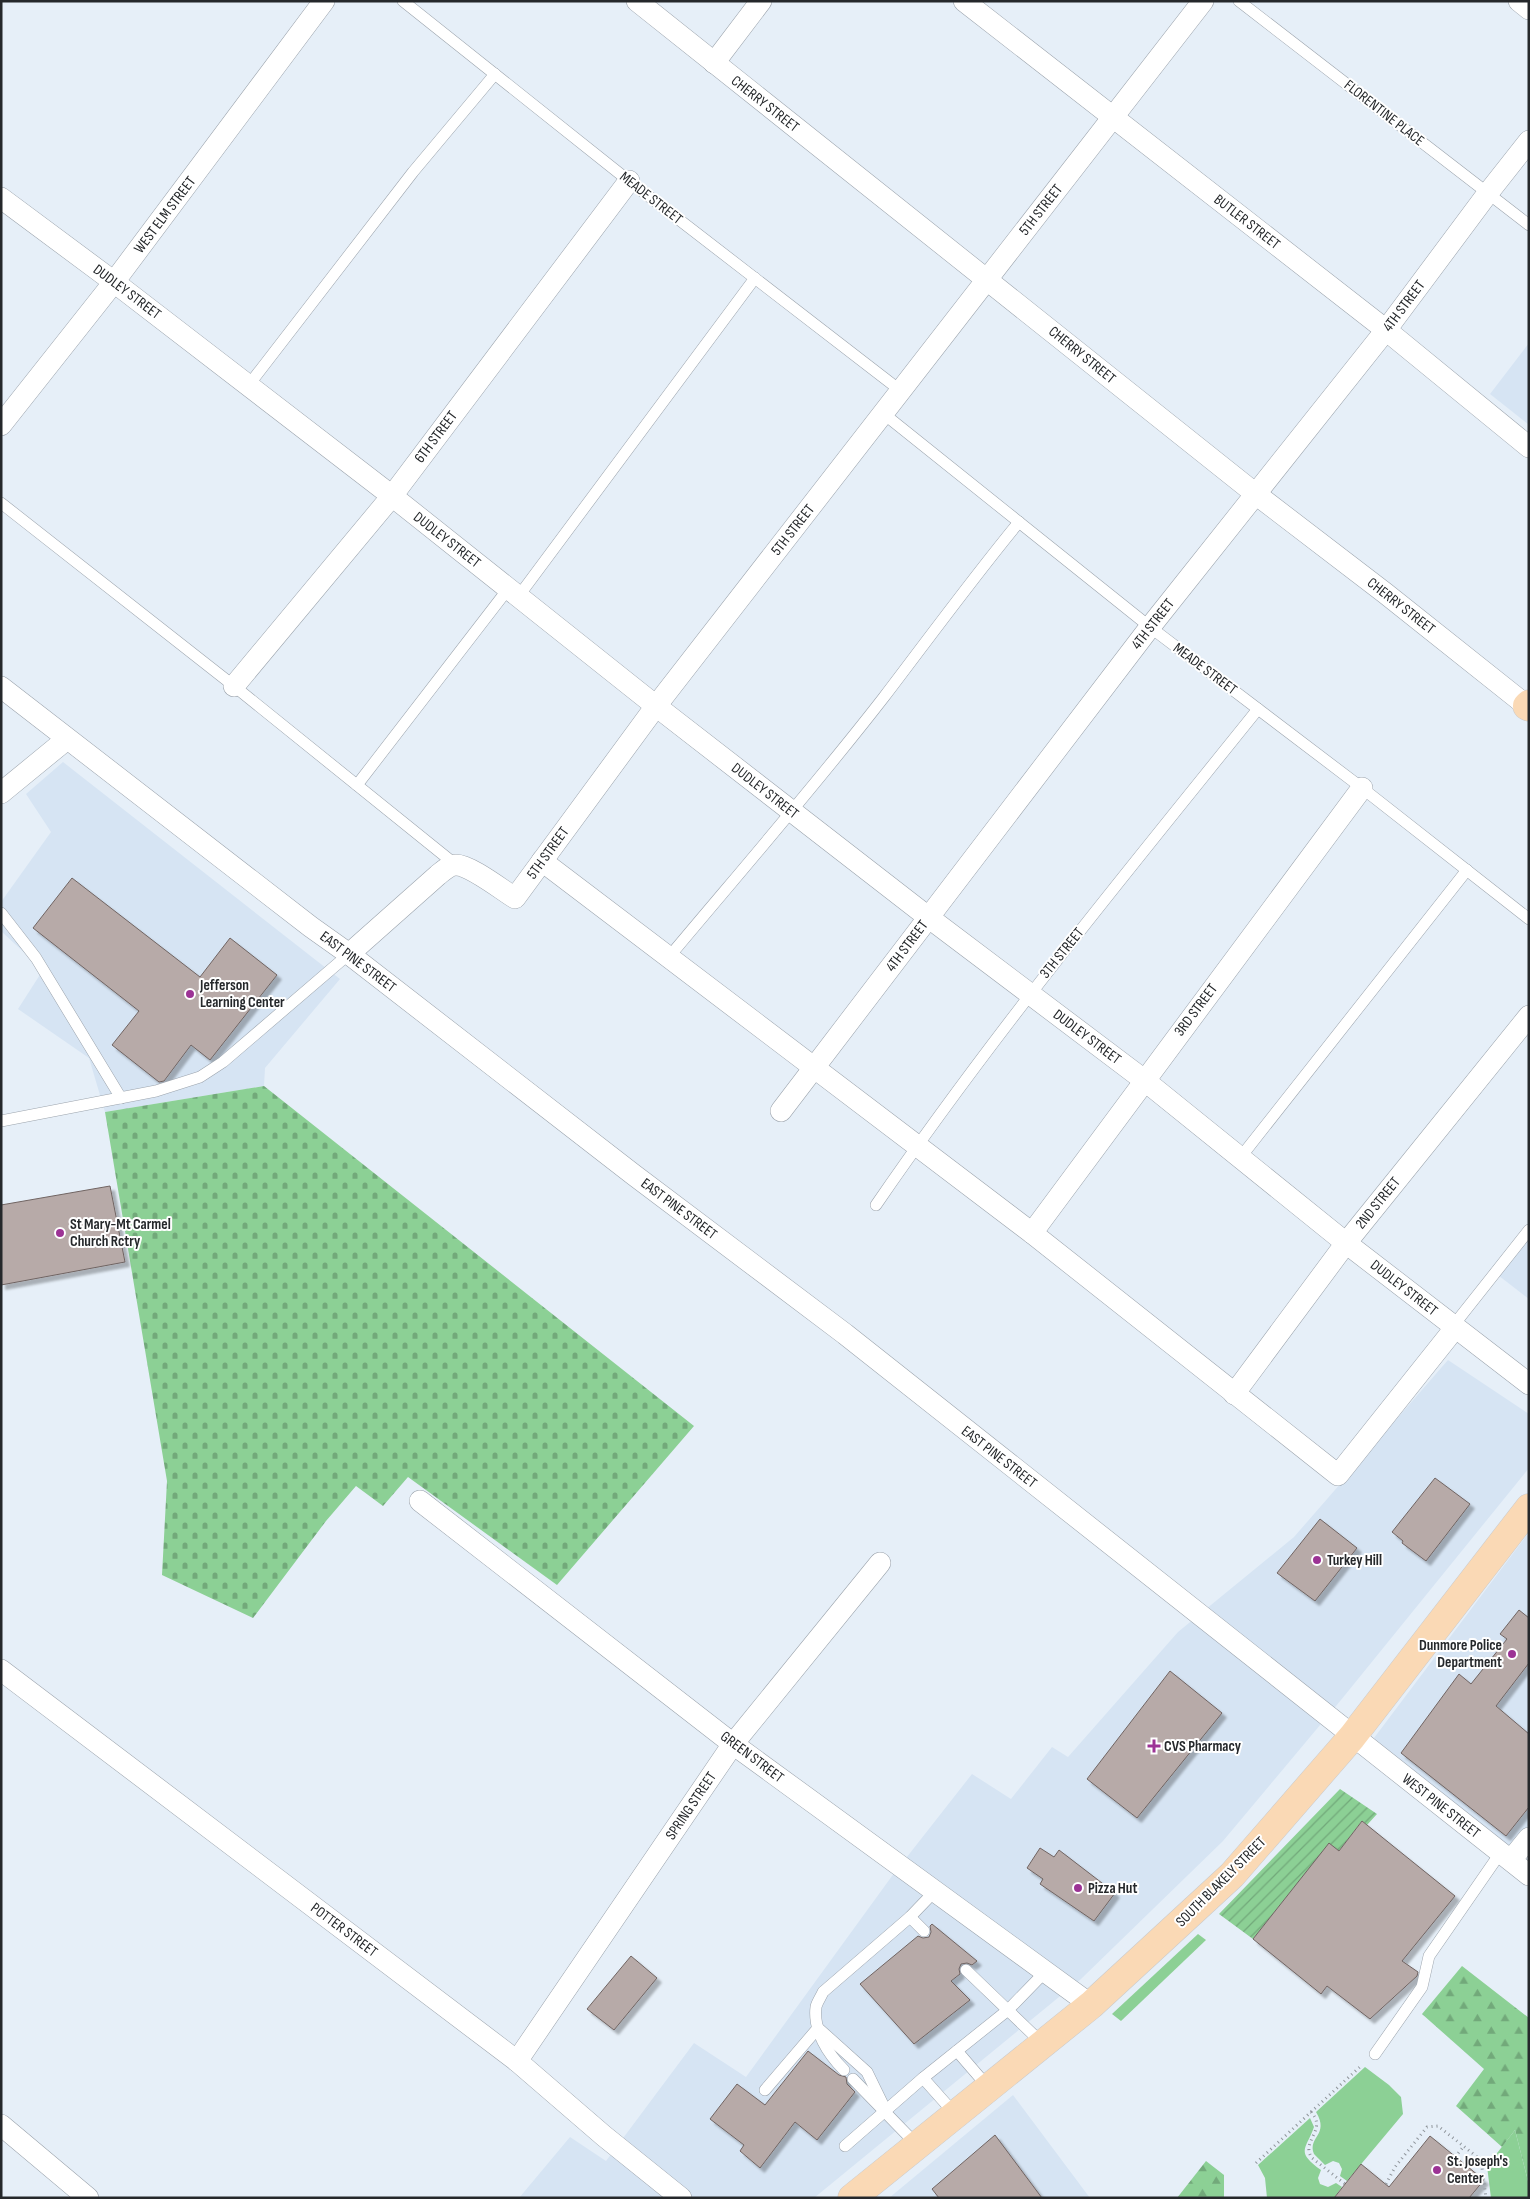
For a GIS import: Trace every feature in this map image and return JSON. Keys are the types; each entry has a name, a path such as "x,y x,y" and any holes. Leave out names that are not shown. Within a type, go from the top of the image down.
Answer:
{"main road":[{"name":"SOUTH BLAKELY STREET","path":"852,2198 1091,2005 1232,1875 1352,1737 1526,1517"}],"street":[{"name":"WEST ELM STREET","path":"1,425 114,282 324,1"},
{"name":"CHERRY STREET","path":"637,1 1257,495 1528,706"},
{"path":"714,63 762,1"},
{"name":"BUTLER STREET","path":"964,1 1386,330 1529,447"},
{"name":"5TH STREET","path":"456,865 468,868 515,898 656,706 1203,1"},
{"path":"1519,1 1529,9"},
{"name":"4TH STREET","path":"781,1111 1150,627 1257,495 1386,330 1488,192 1529,141"},
{"name":"6TH STREET","path":"234,686 392,496 629,181"},
{"name":"DUDLEY STREET","path":"1,198 114,282 392,496 656,706 928,917 1144,1080 1346,1243 1529,1384"},
{"name":"EAST PINE STREET","path":"1,687 634,1175 845,1334 1352,1737"},
{"path":"1,793 67,739"},
{"name":"3RD STREET","path":"1032,1233 1362,788"},
{"path":"542,861 1032,1233 1338,1475 1454,1327"},
{"path":"349,954 446,868 456,865"},
{"name":"2ND STREET","path":"1234,1394 1346,1243 1529,1016"},
{"name":"GREEN STREET","path":"420,1501 733,1744 1091,2005"},
{"name":"SPRING STREET","path":"517,2061 733,1744 880,1563"},
{"name":"POTTER STREET","path":"1,1670 517,2061 680,2198"},
{"name":"WEST PINE STREET","path":"1352,1737 1529,1875"},
{"path":"1506,1856 1529,1838"},
{"path":"1,2125 88,2198"}],"lane":[{"name":"MEADE STREET","path":"403,1 629,181 901,392"},
{"name":"FLORENTINE PLACE","path":"1239,1 1529,225"},
{"path":"248,386 413,172 495,74"},
{"path":"357,785 513,593 755,278"},
{"name":"MEADE STREET","path":"884,414 1150,627 1362,788 1529,919"},
{"path":"1,504 234,686 456,865"},
{"path":"668,957 792,811 884,697 978,572 1019,522"},
{"name":"3TH STREET","path":"876,1205 917,1145 1029,993 1258,709"},
{"path":"1240,1158 1466,870"},
{"path":"1,913 36,958 121,1098"},
{"path":"1,1121 156,1091 200,1077 223,1062 349,954"},
{"path":"1454,1327 1529,1230"},
{"path":"1375,2054 1422,1987 1429,1956 1506,1856"},
{"path":"844,2070 829,2055 818,2028 816,2006 823,1992 910,1917 935,1891"},
{"path":"910,1917 924,1931"},
{"path":"966,1970 1043,2044"},
{"path":"845,2146 923,2078 1008,2010 1045,1972"},
{"path":"765,2090 818,2028"},
{"path":"818,2028 867,2072 886,2111"},
{"path":"957,2051 988,2087"},
{"path":"923,2078 955,2114"},
{"path":"853,2079 917,2144"}],"path":[{"path":"1256,2163 1362,2065"},
{"path":"1311,2112 1316,2117 1318,2126 1309,2145 1308,2153 1345,2184"},
{"path":"1386,2184 1395,2168 1427,2127 1438,2126 1481,2160 1486,2198"},
{"path":"1456,2157 1464,2146"}],"shaded area":[{"path":"1529,343 1529,425 1490,394"},
{"path":"63,762 340,979 265,1068 264,1086 105,1112 89,1058 18,1009 43,970 1,931 1,902 51,832 26,794"},
{"path":"1529,1230 1529,1299 1494,1272"},
{"path":"1448,1360 1529,1414 1529,1468 1341,1700 1223,1841 1081,1979 814,2198 519,2198 570,2137 606,2161 694,2043 746,2077 892,1876 972,1774 1011,1799 1052,1747 1068,1757 1178,1632 1294,1537"},
{"path":"1527,1535 1529,1537 1529,1824 1505,1855 1374,1738"},
{"path":"1013,2095 1090,2198 889,2198"}],"green space":[{"path":"264,1086 694,1426 557,1585 408,1477 383,1506 356,1486 326,1521 253,1618 162,1575 167,1481 105,1112"},
{"path":"1340,1789 1377,1814 1367,1825 1362,1821 1339,1851 1329,1844 1253,1939 1219,1914"},
{"path":"1198,1934 1206,1940 1121,2021 1112,2014"},
{"path":"1462,1966 1529,2018 1529,2185 1515,2130 1502,2147 1456,2106 1484,2069 1422,2014"},
{"path":"1365,2067 1389,2085 1401,2097 1403,2114 1347,2181 1340,2176 1342,2169 1339,2163 1333,2161 1325,2165 1314,2154 1313,2144 1321,2126 1316,2112"},
{"path":"1310,2118 1314,2127 1306,2146 1305,2154 1321,2170 1318,2178 1320,2184 1328,2187 1336,2183 1342,2187 1334,2198 1267,2198 1265,2178 1258,2165"},
{"path":"1515,2130 1529,2185 1529,2198 1491,2198 1487,2166"},
{"path":"1206,2161 1224,2175 1224,2198 1177,2198"}],"building":[{"name":"Jefferson Learning Center","path":"72,878 200,977 230,938 277,975 210,1060 191,1045 164,1081 159,1082 112,1045 139,1011 33,928"},
{"name":"St Mary-Mt Carmel Church Rctry","path":"110,1186 125,1262 1,1285 1,1205"},
{"path":"1435,1478 1470,1504 1426,1561 1402,1543 1403,1541 1392,1532"},
{"name":"Turkey Hill","path":"1320,1519 1357,1548 1315,1601 1277,1573"},
{"path":"1519,1610 1529,1618 1529,1663 1496,1706 1529,1734 1529,1807 1506,1836 1401,1753 1459,1674 1471,1684 1507,1639 1500,1634"},
{"name":"CVS Pharmacy","path":"1170,1671 1222,1713 1137,1818 1087,1779"},
{"path":"1362,1821 1455,1896 1402,1961 1418,1972 1417,1976 1370,2019 1327,1986 1321,1994 1253,1939 1329,1843 1339,1851"},
{"name":"Pizza Hut","path":"1040,1848 1054,1857 1059,1850 1115,1893 1094,1921 1040,1884 1043,1879 1027,1868"},
{"path":"932,1924 977,1961 972,1965 967,1963 961,1964 960,1974 951,1981 970,2000 914,2044 860,1984 918,1936 923,1938 929,1937"},
{"path":"631,1956 657,1978 614,2030 587,2009"},
{"path":"808,2051 839,2075 846,2077 847,2084 855,2092 817,2140 795,2122 760,2168 740,2151 744,2145 710,2119 737,2084 765,2105"},
{"path":"995,2135 1042,2198 939,2198 932,2189"},
{"name":"St. Joseph's Center","path":"1430,2136 1484,2180 1469,2198 1334,2198 1361,2164 1389,2187"}],"place":[{"name":"Jefferson Learning Center","path":"190,994"},
{"name":"St Mary-Mt Carmel Church Rctry","path":"60,1233"},
{"name":"Turkey Hill","path":"1317,1560"},
{"name":"Dunmore Police Department","path":"1512,1654"},
{"name":"CVS Pharmacy","path":"1154,1746"},
{"name":"Pizza Hut","path":"1078,1888"},
{"name":"St. Joseph's Center","path":"1437,2170"}]}
